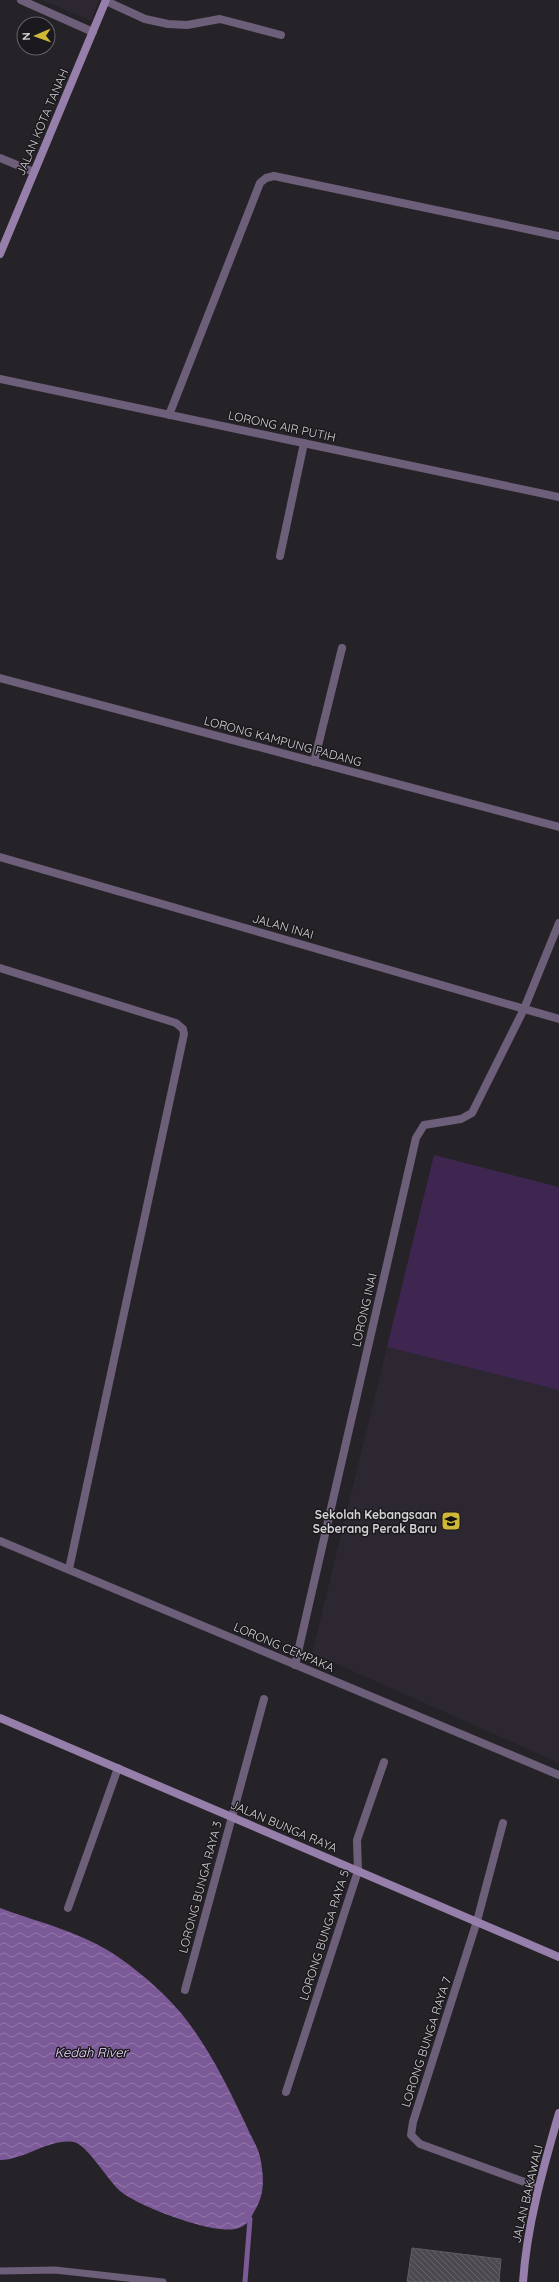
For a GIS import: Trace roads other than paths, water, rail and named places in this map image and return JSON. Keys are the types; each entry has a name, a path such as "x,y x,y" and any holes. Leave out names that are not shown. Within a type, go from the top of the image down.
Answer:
{"street":[{"path":"21,0 93,32"},
{"path":"106,1 145,19 168,24 187,25 220,20 281,35"},
{"name":"JALAN KOTA TANAH","path":"0,254 106,1"},
{"path":"0,158 34,172"},
{"path":"169,415 260,183 266,178 274,176 559,236"},
{"name":"LORONG AIR PUTIH","path":"0,379 559,497"},
{"path":"280,556 304,443"},
{"path":"314,762 342,648"},
{"name":"LORONG KAMPUNG PADANG","path":"0,678 559,827"},
{"name":"JALAN INAI","path":"0,857 559,1019"},
{"name":"LORONG INAI","path":"295,1664 416,1138 424,1126 461,1119 472,1114 524,1009 559,923"},
{"path":"0,968 176,1023 183,1029 184,1034 69,1569"},
{"name":"LORONG CEMPAKA","path":"0,1541 559,1775"},
{"name":"LORONG BUNGA RAYA 3","path":"185,1990 264,1698"},
{"name":"JALAN BUNGA RAYA","path":"0,1718 559,1956"},
{"name":"LORONG BUNGA RAYA 5","path":"286,2092 358,1871 357,1840 384,1762"},
{"path":"68,1908 118,1768"},
{"name":"LORONG BUNGA RAYA 7","path":"503,1823 477,1921 413,2122 411,2135 420,2144 538,2187"},
{"name":"JALAN BAKAWALI","path":"523,2282 530,2226 538,2187 559,2113"}],"lane":[{"path":"0,2271 55,2270 163,2282"}],"water":[{"name":"Kedah River","path":"0,1908 78,1935 107,1950 157,1988 188,2022 197,2034 220,2073 241,2113 259,2153 263,2185 261,2198 245,2225 235,2229 210,2227 157,2211 141,2204 119,2190 85,2149 74,2142 55,2143 19,2157 0,2160"}],"waterway":[{"path":"245,2282 250,2219 246,2215"}],"place":[{"name":"Sekolah Kebangsaan Seberang Perak Baru","path":"451,1521"}]}
